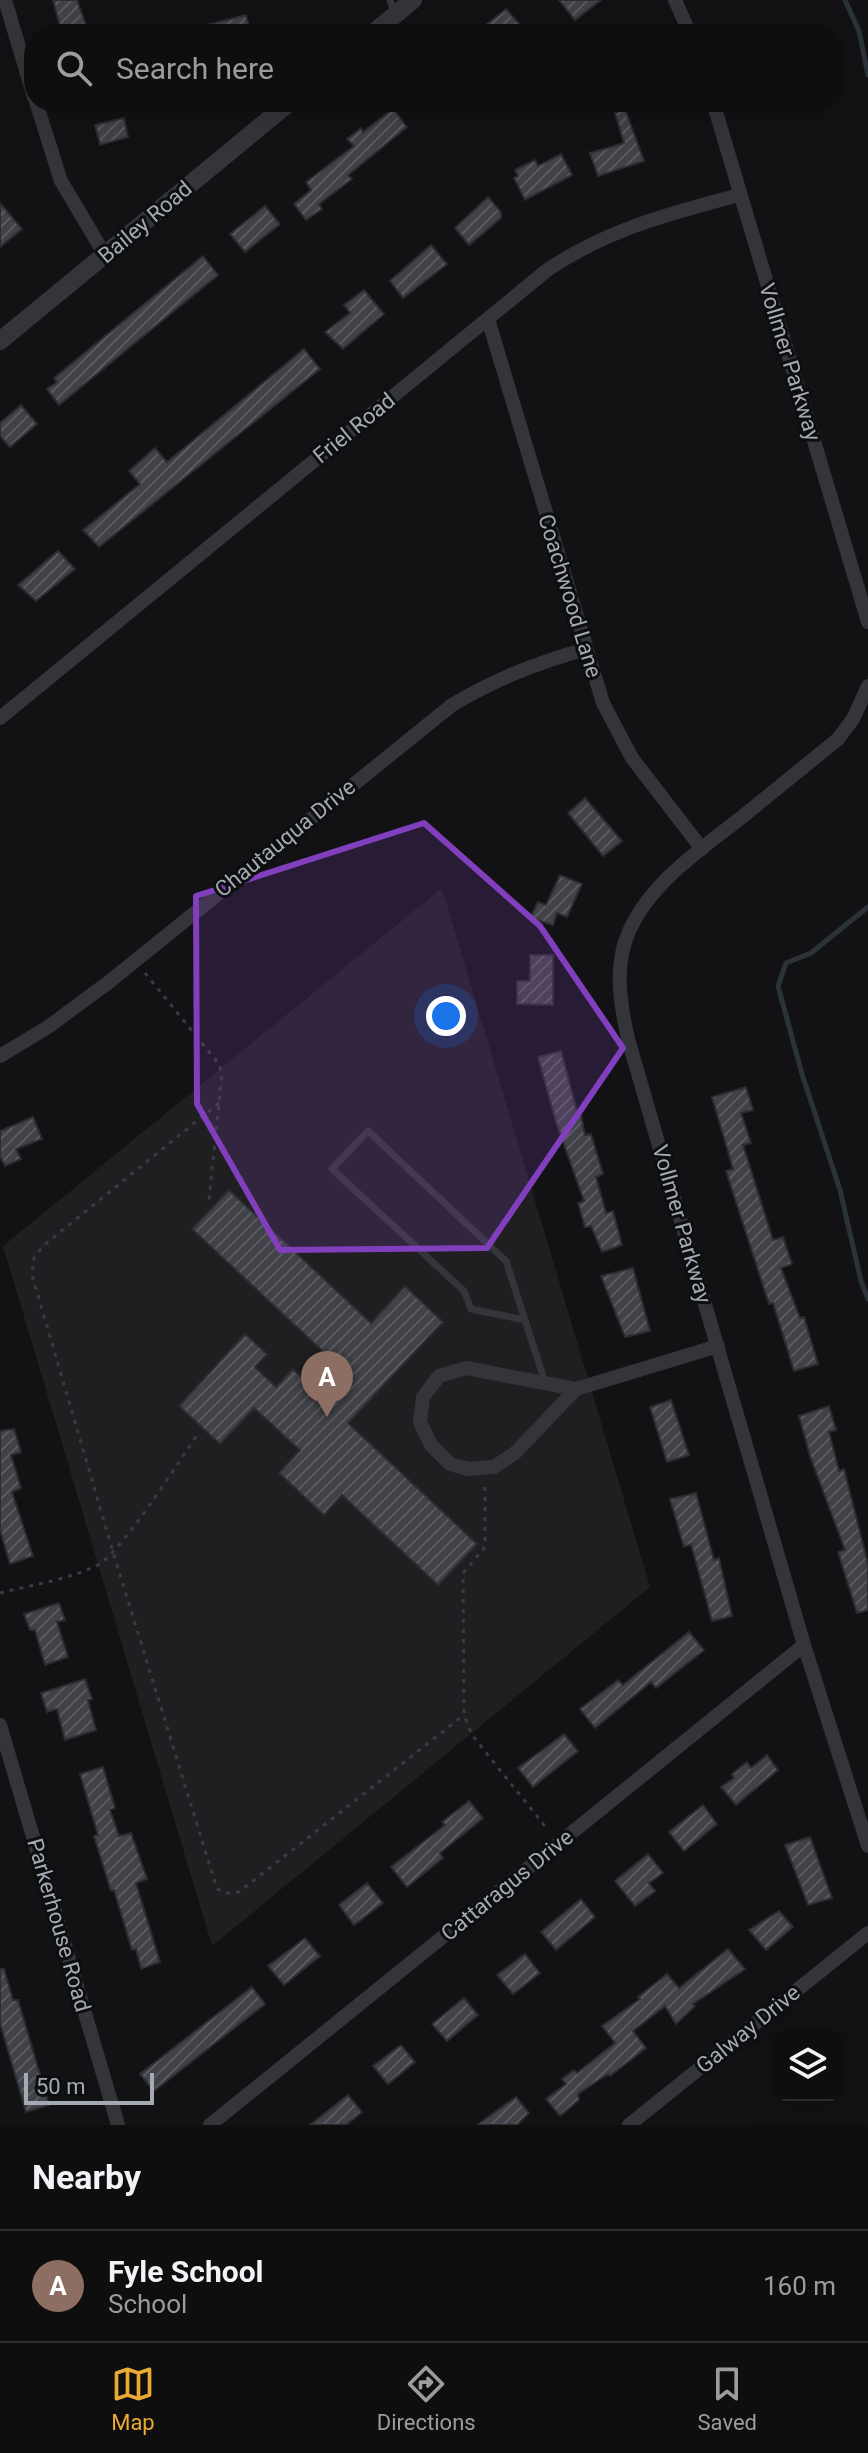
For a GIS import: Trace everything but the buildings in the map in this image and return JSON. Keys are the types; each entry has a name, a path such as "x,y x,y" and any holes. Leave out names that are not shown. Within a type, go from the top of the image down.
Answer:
{"street":[{"path":"5,0 24,63"},
{"path":"380,24 392,8 413,0"},
{"path":"675,0 686,24"},
{"path":"39,112 61,181 105,255"},
{"name":"Bailey Road","path":"0,341 278,112"},
{"name":"Vollmer Parkway","path":"716,112 868,622"},
{"name":"Friel Road","path":"0,718 546,271 600,238 739,195"},
{"name":"Coachwood Lane","path":"488,319 603,703 632,758 702,849"},
{"name":"Chautauqua Drive","path":"0,1056 48,1027 135,961 452,705 501,677 538,662 586,649"},
{"name":"Vollmer Parkway","path":"868,686 853,719 838,739 702,849 650,898 625,942 620,967 620,990 628,1039 804,1645 868,1846"},
{"path":"576,1389 466,1368 439,1376 423,1397 420,1422 431,1445 450,1464 468,1469 494,1467 515,1453 576,1389 718,1346"},
{"name":"Cattaragus Drive","path":"210,2125 804,1645"},
{"name":"Parkerhouse Road","path":"0,1725 118,2125"},
{"name":"Galway Drive","path":"629,2125 868,1933"}],"lane":[{"path":"525,1320 471,1309 464,1291 332,1169 368,1131 506,1261 545,1382"}],"path":[{"path":"135,961 219,1064 222,1074 209,1200"},
{"path":"219,1103 43,1246 34,1258 32,1275 217,1889 227,1893 239,1892 464,1715"},
{"path":"0,1593 98,1565 113,1552 198,1434"},
{"path":"485,1487 485,1547 463,1573 464,1715 472,1735 548,1830"}],"highlighted area":[{"path":"424,823 540,926 623,1048 487,1248 280,1250 197,1104 196,896"}],"shaded area":[{"path":"442,888 650,1587 212,1946 3,1246"}],"waterway":[{"path":"845,0 859,31 868,75"},
{"path":"868,907 811,953 786,963 778,986 802,1074 840,1190 868,1299"}],"place":[{"name":"Fyle School","path":"327,1417"}]}
